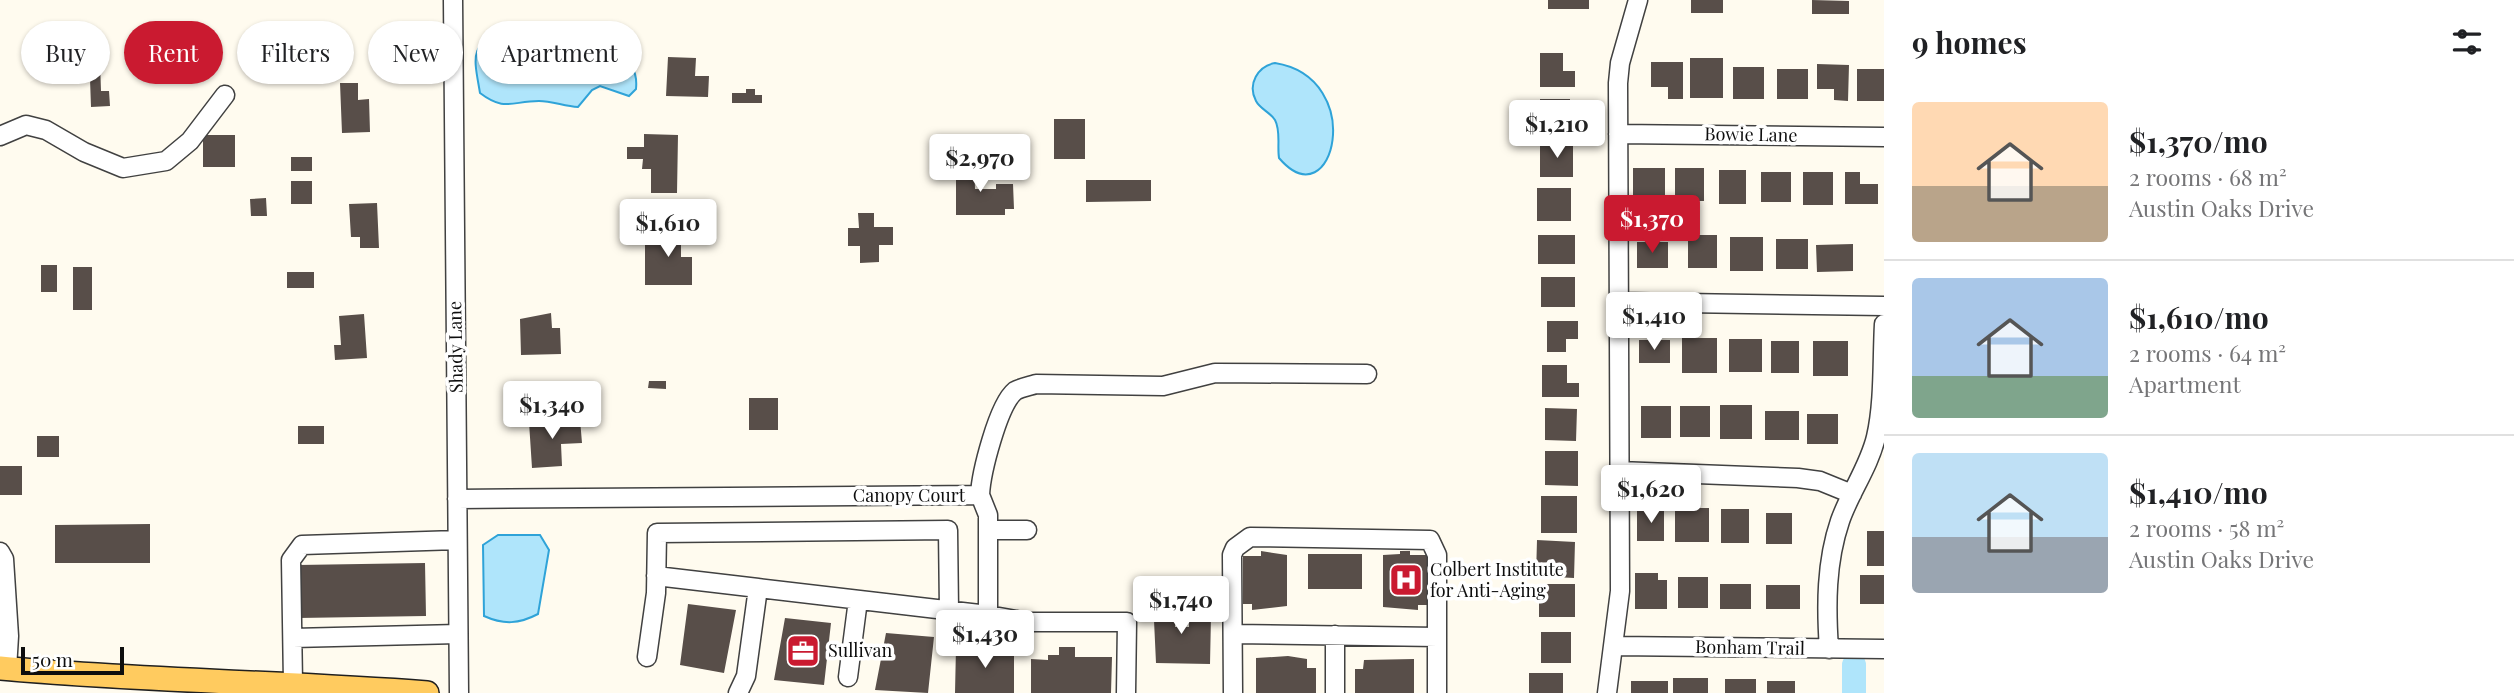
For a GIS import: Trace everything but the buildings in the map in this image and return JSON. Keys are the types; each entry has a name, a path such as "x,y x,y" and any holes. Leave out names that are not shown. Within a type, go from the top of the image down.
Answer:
{"main road":[{"path":"3,668 70,675 293,683 427,693"}],"street":[{"name":"Shady Lane","path":"453,0 459,693"},
{"path":"1607,693 1620,591 1620,63 1639,0"},
{"path":"0,136 26,125 46,130 84,152 123,168 166,160 190,141 225,95"},
{"name":"Bowie Lane","path":"1618,134 1884,137"},
{"path":"1619,302 1884,306"},
{"path":"1829,649 1827,590 1832,552 1852,494 1871,455 1877,435 1884,324"},
{"name":"Canopy Court","path":"457,499 980,495 981,480 1005,404 1016,390 1036,384 1163,386 1215,373 1367,374"},
{"path":"1619,471 1798,478 1819,481 1852,494"},
{"path":"980,495 988,515 988,615"},
{"path":"648,657 656,576 657,533 948,530 948,611"},
{"path":"988,530 1027,530"},
{"path":"1233,693 1232,555 1244,539 1423,538 1430,540 1437,555 1437,693"},
{"path":"293,683 291,561 303,545 457,540"},
{"path":"0,552 4,559 3,668"},
{"path":"656,576 988,615 1027,622 1127,622 1126,693"},
{"path":"738,693 746,676 758,588"},
{"path":"848,677 858,600"},
{"path":"293,638 458,634"},
{"path":"1233,634 1437,637"},
{"path":"1335,635 1335,693"},
{"name":"Bonham Trail","path":"1615,646 1884,649"}],"water":[{"path":"1275,63 1304,74 1323,93 1332,117 1332,140 1326,160 1315,172 1298,173 1279,158 1277,124 1258,104 1254,95 1254,82 1259,72"},
{"path":"478,84 636,84 636,89 629,96 600,86 592,90 578,107 544,101 503,104 480,93"},
{"path":"498,535 540,535 549,550 538,614 524,620 505,622 484,616 483,545"}],"waterway":[{"path":"1854,665 1854,693"}],"place":[{"name":"Colbert Institute for Anti-Aging","path":"1406,580"},
{"name":"Sullivan","path":"803,651"}]}
